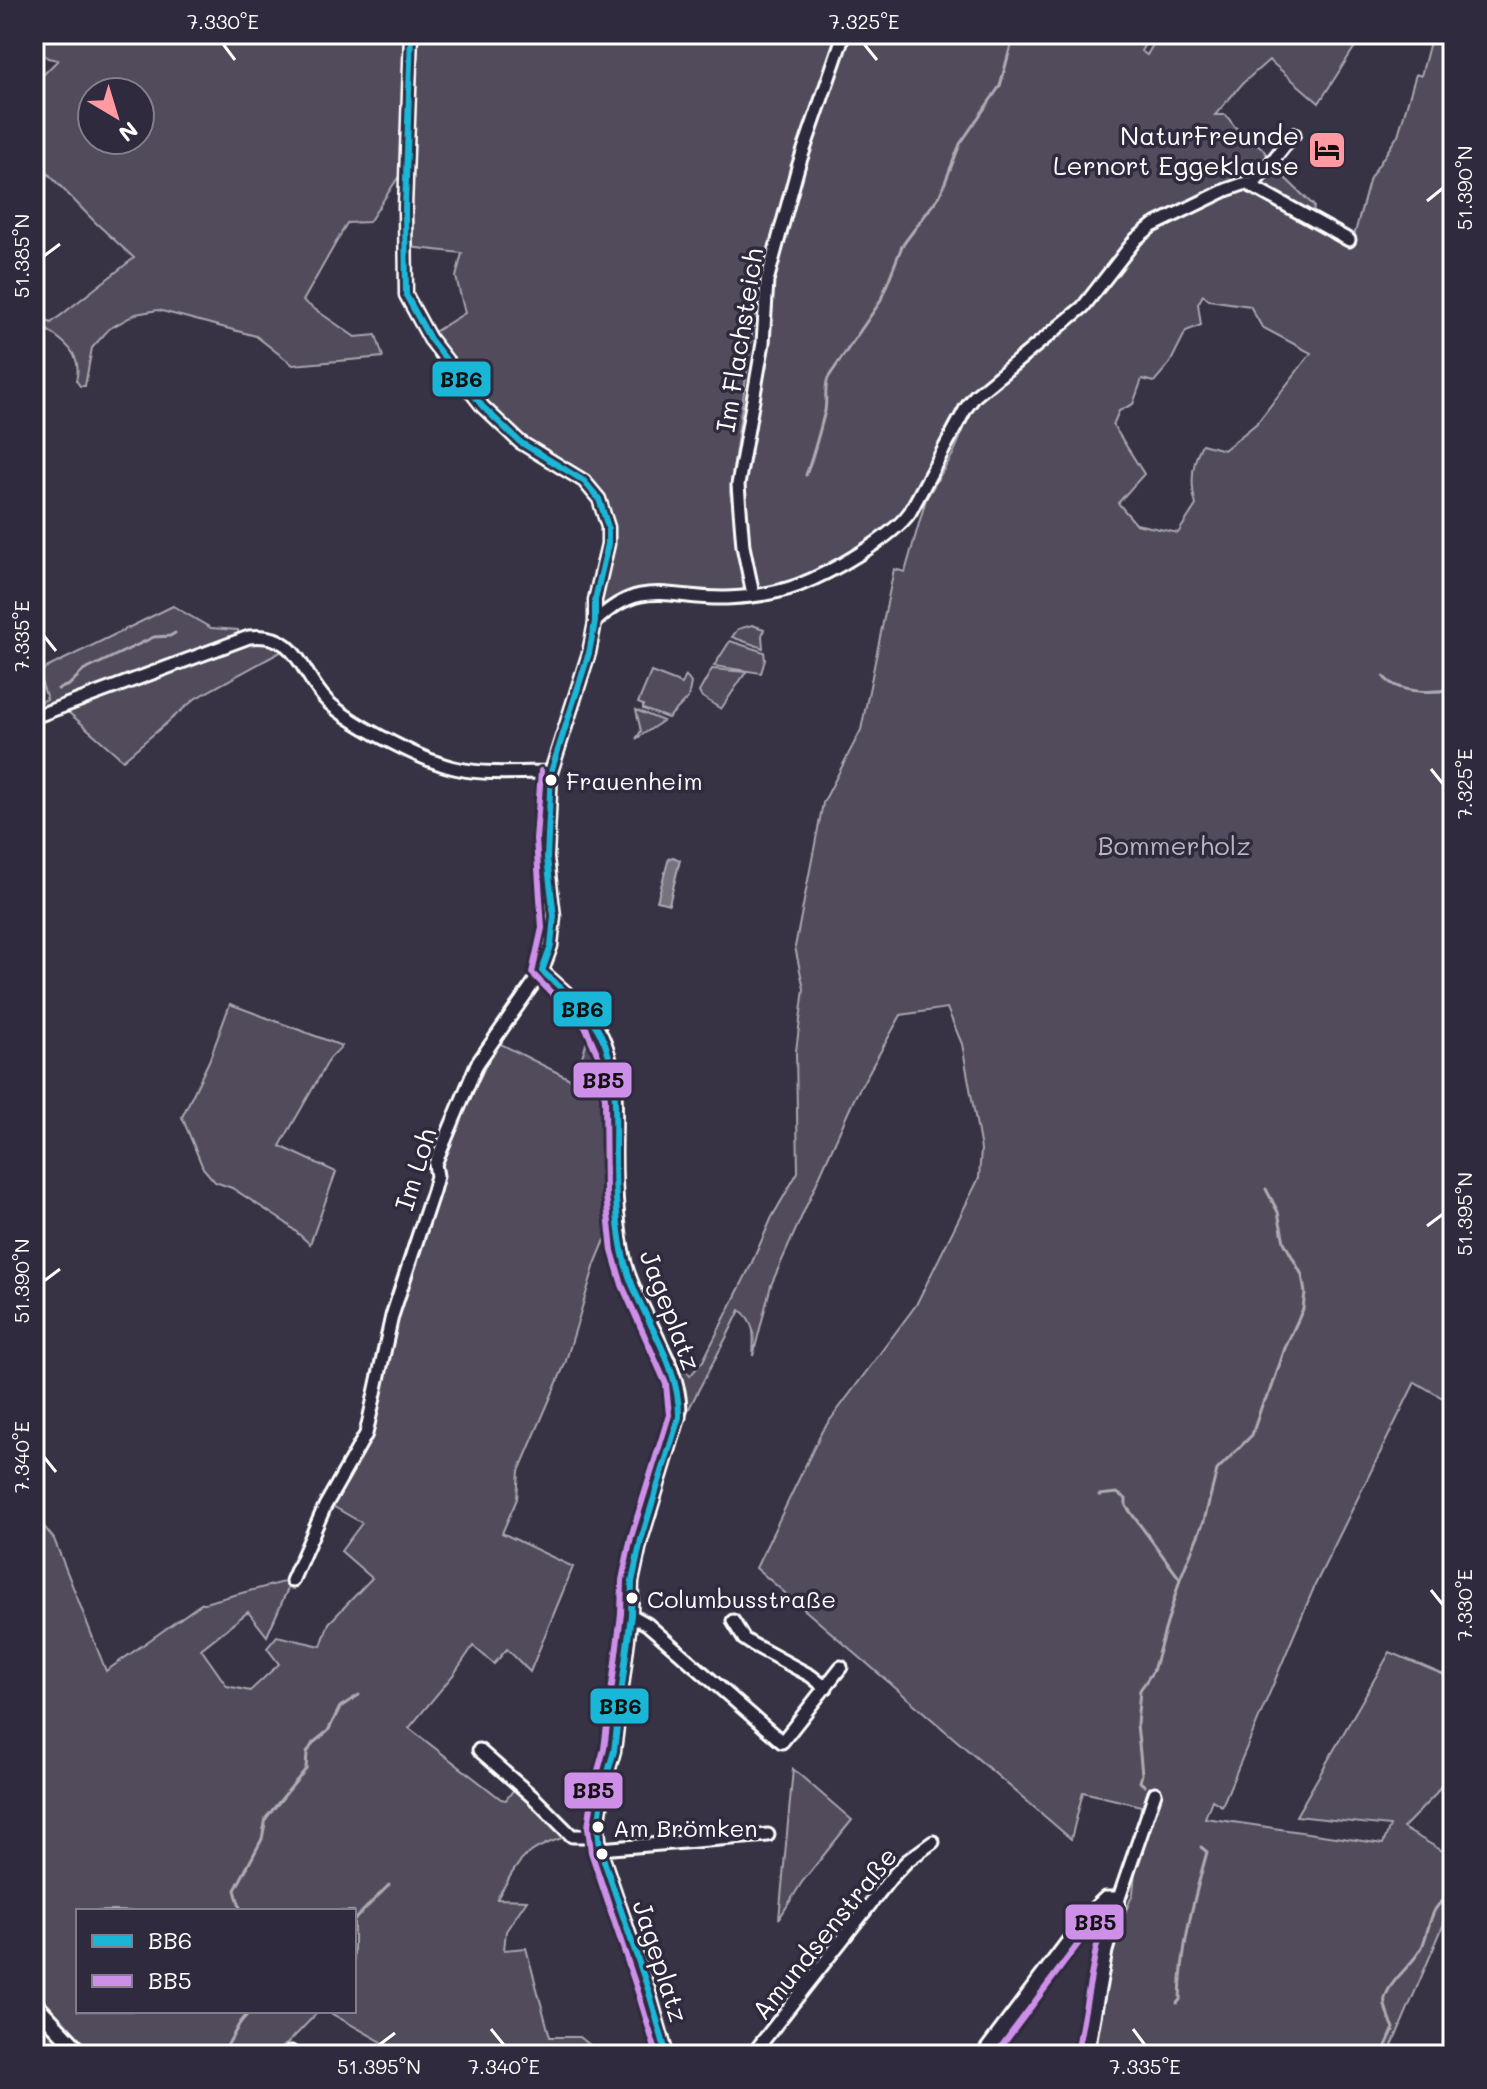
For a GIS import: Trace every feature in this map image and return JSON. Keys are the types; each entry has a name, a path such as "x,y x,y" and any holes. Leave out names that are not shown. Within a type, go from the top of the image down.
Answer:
{"main road":[{"path":"34,2003 83,2055"}],"street":[{"name":"Im Loh","path":"292,1581 325,1506 366,1434 392,1316 437,1176 435,1164 477,1064 542,971 551,946 554,916 547,858 551,772 589,653 595,622 595,600 608,544 608,527 599,499 584,481 520,442 492,417 430,339 406,295 405,208 411,34"},
{"name":"Im Flachsteich","path":"753,594 743,546 738,485 763,343 767,281 798,167 844,34"},
{"path":"1253,185 1294,134"},
{"path":"595,622 616,603 637,595 722,598 797,586 879,542 895,530 910,512 975,396 1083,307 1136,239 1152,226 1246,183 1349,240"},
{"path":"34,717 249,637 268,636 286,644 317,688 347,716 439,765 477,771 551,772"},
{"name":"Jageplatz","path":"542,971 587,1013 605,1042 613,1068 617,1113 617,1209 625,1263 637,1299 667,1361 680,1398 679,1417 641,1540 632,1582 631,1615 614,1751 604,1786 598,1836 667,2055"},
{"path":"631,1615 647,1624 782,1742 841,1667"},
{"path":"733,1621 750,1643 811,1676 826,1688"},
{"path":"479,1750 572,1836 598,1836"},
{"path":"1087,2055 1119,1898 1155,1793"},
{"path":"600,1849 768,1835"},
{"name":"Amundsenstraße","path":"752,2055 890,1879 907,1861 933,1842"},
{"path":"982,2055 1089,1913 1105,1898 1119,1898"}],"green space":[{"path":"34,34 409,34 403,170 369,222 347,223 303,301 355,337 376,335 383,357 293,365 256,336 158,310 136,314 109,329 92,348 85,386 80,386 76,380 78,369 72,352 59,338 34,321 34,311 51,323 134,258 34,159 34,84 58,60 48,58 34,47"},
{"name":"Bommerholz","path":"414,34 1151,34 1141,51 1147,55 1159,34 1358,34 1361,37 1319,103 1269,60 1243,83 1215,115 1226,115 1235,127 1262,148 1278,171 1314,206 1313,215 1353,240 1370,178 1398,135 1416,74 1421,76 1432,34 1453,34 1453,1404 1415,1382 1315,1585 1222,1806 1212,1800 1205,1818 1383,1844 1390,1826 1296,1816 1390,1652 1444,1675 1453,1657 1453,1767 1434,1796 1403,1828 1453,1857 1453,1910 1449,1912 1388,2055 1094,2055 1114,1941 1133,1893 1141,1806 1083,1792 1071,1839 756,1568 822,1431 916,1305 979,1178 981,1149 962,1044 947,1008 901,1015 855,1097 771,1285 753,1356 751,1325 740,1310 686,1415 680,1389 646,1305 668,1346 690,1376 703,1361 772,1217 798,1172 796,1051 804,989 795,947 823,803 861,730 894,569 905,572 926,499 953,454 970,415 983,397 1002,380 993,371 968,399 904,511 876,540 795,584 755,591 746,540 742,463 773,319 755,313 730,492 747,584 741,590 716,594 643,588 622,594 603,606 600,599 612,548 596,489 503,426 431,334 465,313 456,277 462,253 409,247","holes":["1203,295 1209,300 1250,306 1262,327 1311,353 1257,423 1224,450 1202,444 1193,474 1196,505 1178,533 1136,524 1118,503 1144,474 1113,425 1119,411 1133,404 1142,379 1154,382 1170,363 1186,331 1201,325 1198,304"]},
{"path":"173,606 211,628 238,630 238,637 34,711 34,704 47,699 38,672"},
{"path":"752,625 764,629 763,648 732,637 738,629"},
{"path":"252,640 266,640 286,649 196,698 123,760 67,711 250,644"},
{"path":"730,641 764,652 761,673 714,666"},
{"path":"712,669 746,672 721,709 699,692"},
{"path":"651,672 682,684 686,676 691,683 688,698 668,718 643,709 643,705 638,703"},
{"path":"636,710 663,721 636,739 641,731"},
{"path":"230,1004 342,1046 330,1058 280,1146 336,1172 310,1244 286,1223 232,1188 215,1182 203,1168 182,1117 209,1061"},
{"path":"592,1026 609,1067 614,1218 595,1264 565,1364 519,1471 517,1499 502,1533 573,1567 530,1672 507,1649 494,1664 473,1646 409,1728 501,1799 506,1800 514,1789 565,1837 539,1847 523,1859 497,1899 527,1900 506,1931 504,1950 526,1948 550,2037 580,2037 602,2055 405,2055 331,2013 356,2013 356,1909 76,1909 76,2013 317,2013 288,2043 271,2055 89,2055 34,1997 34,1514 54,1539 106,1671 201,1604 283,1582 289,1586 267,1636 248,1612 201,1649 227,1686 250,1691 279,1664 267,1648 277,1636 321,1646 329,1623 372,1578 341,1551 362,1523 329,1504 352,1468 441,1160 497,1042 574,1081"},
{"path":"793,1769 852,1820 802,1882 779,1919"},
{"path":"34,2008 79,2055 34,2055"}],"shaded area":[{"path":"669,858 680,860 669,904 657,901"}],"waterway":[{"path":"806,475 825,411 828,378 880,302 902,246 940,195 960,144 1000,86 1014,34"},
{"path":"58,689 69,685 83,671 154,637 175,633"},
{"path":"1384,677 1390,683 1407,689 1453,689"},
{"path":"1145,1786 1140,1782 1142,1774 1137,1724 1140,1690 1153,1671 1180,1579 1204,1521 1217,1470 1252,1435 1303,1309 1305,1293 1302,1275 1284,1242 1278,1212 1266,1189"},
{"path":"1099,1495 1117,1493 1126,1499 1126,1506 1180,1579"},
{"path":"240,1909 235,1890 262,1839 266,1818 306,1769 307,1753 313,1743 328,1731 340,1707 359,1695"},
{"path":"1177,2003 1180,2000 1189,1925 1207,1852 1201,1847"},
{"path":"356,1918 389,1885"},
{"path":"1382,2055 1394,2028 1385,2005 1388,1991 1422,1947 1439,1904 1453,1896"},
{"path":"222,2055 248,2013"}],"transit line":[{"name":"BB6","path":"411,34 405,208 406,295 430,339 483,407 520,442 584,481 599,499 608,527 608,544 595,600 595,622 589,653 551,772 547,858 554,916 551,946 542,971 586,1013 605,1044 614,1084 616,1194 622,1250 631,1282 666,1357 678,1396 679,1417 641,1540 632,1582 631,1615 614,1751 604,1786 598,1827 600,1849 667,2055"},
{"name":"BB5","path":"541,771 536,839 542,928 532,973 586,1028 600,1060 605,1099 606,1195 612,1251 622,1285 666,1384 669,1415 631,1537 622,1580 621,1614 604,1749 594,1785 588,1827 591,1852 657,2055"},
{"name":"BB5","path":"995,2055 1096,1920 1108,1909 1096,1949 1077,2053"}],"place":[{"name":"NaturFreunde Lernort Eggeklause","path":"1327,150"},
{"name":"Frauenheim","path":"551,780"},
{"name":"Columbusstraße","path":"632,1598"},
{"name":"Am Brömken","path":"598,1827"}]}
